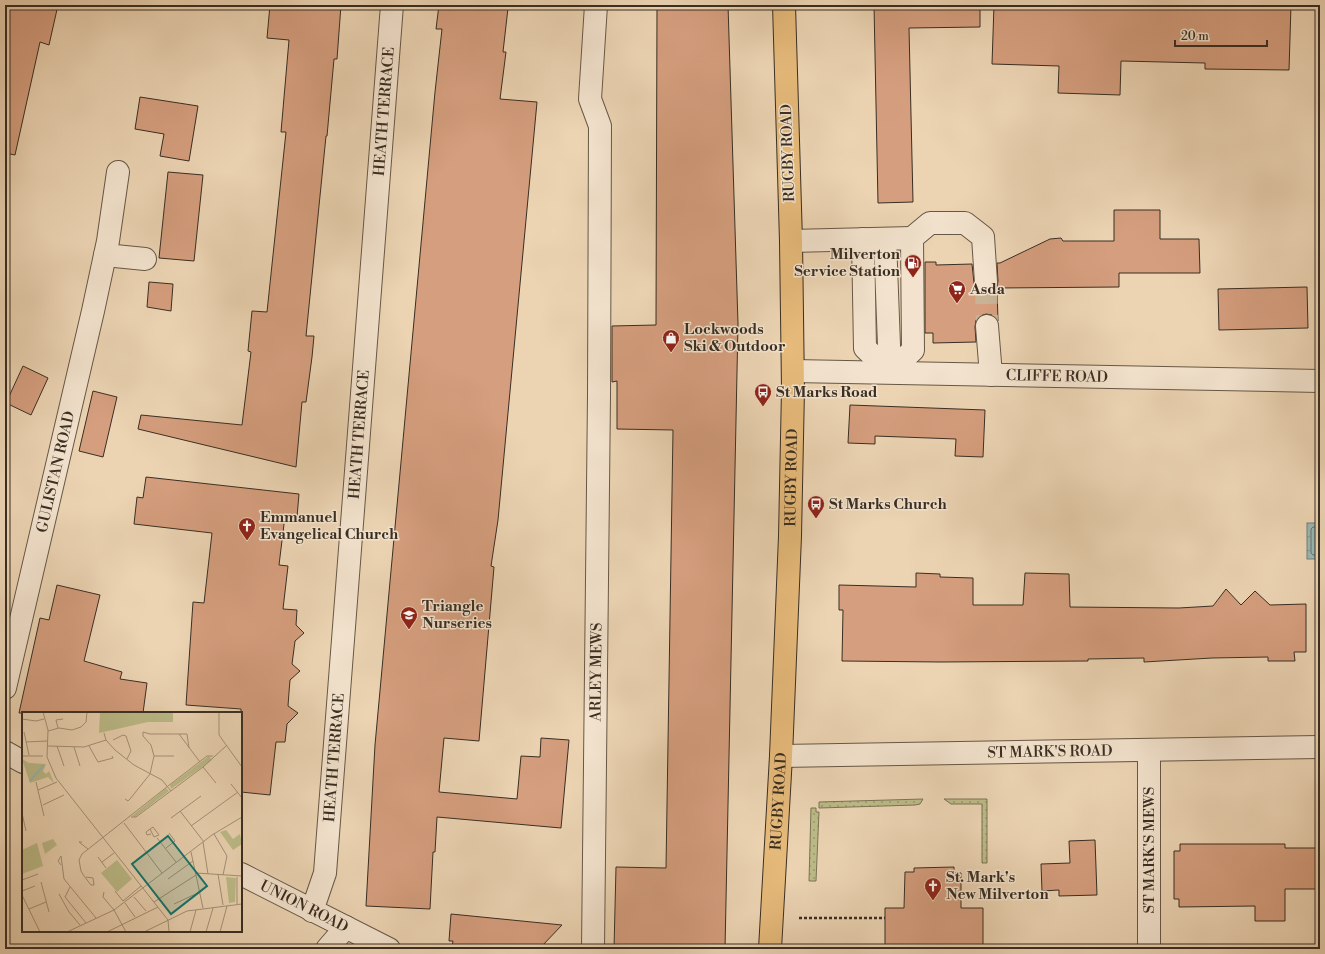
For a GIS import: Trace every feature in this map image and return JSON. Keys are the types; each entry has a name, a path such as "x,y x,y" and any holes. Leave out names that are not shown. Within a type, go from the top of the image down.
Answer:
{"main road":[{"name":"RUGBY ROAD","path":"770,949 781,756 790,536 793,371 791,240 784,5"}],"street":[{"name":"HEATH TERRACE","path":"312,910 325,874 392,5"},
{"name":"ARLEY MEWS","path":"593,949 599,395 600,126 590,99 596,5"},
{"name":"GULISTAN ROAD","path":"5,688 93,311 105,255 118,172"},
{"path":"791,240 912,238 930,223 965,224 983,237 986,282"},
{"path":"890,372 913,350 912,238"},
{"path":"862,239 865,348 890,372"},
{"path":"885,239 890,372"},
{"path":"105,255 145,259"},
{"path":"987,326 991,375"},
{"name":"CLIFFE ROAD","path":"793,371 1320,381"},
{"name":"ST MARK'S ROAD","path":"781,756 1320,747"},
{"name":"ST MARK'S MEWS","path":"1149,750 1149,949"},
{"path":"5,752 22,761"},
{"name":"UNION ROAD","path":"242,875 389,949"},
{"path":"327,949 346,928"}],"path":[{"path":"806,918 885,918"}],"green space":[{"path":"923,799 920,804 915,805 819,808 819,802"},
{"path":"944,799 987,799 987,863 982,863 982,804 951,804"},
{"path":"811,808 816,808 816,812 819,812 816,881 809,881"}],"water":[{"path":"1307,523 1320,523 1320,559 1307,559"}],"building":[{"path":"5,5 58,5 49,45 40,42 15,155 5,153"},
{"path":"270,5 341,5 337,59 334,59 306,336 314,336 312,357 306,402 302,402 296,467 138,429 141,415 242,425 251,352 248,351 252,311 267,312 286,132 281,132 289,40 267,38"},
{"path":"439,5 484,5 508,8 503,52 506,52 500,99 537,102 498,520 491,566 494,567 479,741 444,738 439,792 517,799 521,756 540,757 541,738 569,740 561,828 437,817 435,852 433,852 430,909 366,906 375,745 442,29 436,29"},
{"path":"657,5 728,5 738,324 725,949 614,949 616,867 666,868 673,430 617,429 617,381 612,382 612,326 656,325"},
{"path":"874,5 980,5 980,27 909,28 913,202 878,203"},
{"path":"994,5 1291,5 1289,70 1205,69 1205,63 1121,61 1120,95 1058,93 1059,66 992,64"},
{"path":"140,97 198,106 189,161 160,156 164,134 135,129"},
{"path":"168,172 203,175 194,261 159,258"},
{"path":"1114,210 1160,210 1160,239 1199,239 1200,273 1119,273 1119,287 997,288 998,321 992,315 986,314 980,316 976,320 976,342 933,343 933,333 925,333 925,262 936,262 936,265 972,264 975,289 981,293 987,294 993,292 997,287 997,263 1000,263 1050,239 1061,238 1063,241 1114,241"},
{"path":"149,282 173,284 171,311 147,307"},
{"path":"1307,287 1308,328 1219,330 1218,289"},
{"path":"23,366 48,378 31,415 6,403"},
{"path":"93,391 117,397 103,457 79,451"},
{"path":"850,405 985,410 983,457 955,456 956,439 875,436 875,444 848,443"},
{"path":"146,477 299,494 297,517 285,516 279,565 288,566 283,609 297,610 296,625 304,633 295,641 292,664 300,671 290,680 289,692 288,706 298,713 287,724 285,742 276,742 270,795 242,792 241,709 186,705 193,602 204,603 212,533 134,524 137,497 143,498"},
{"path":"916,573 940,574 940,577 973,578 973,605 1023,605 1025,573 1069,574 1070,607 1179,608 1213,606 1226,589 1241,605 1255,591 1270,605 1306,604 1306,652 1294,652 1295,661 1268,661 1268,657 1212,658 1144,662 1144,658 1088,659 1088,661 842,661 843,610 839,610 839,585 916,587"},
{"path":"57,585 100,595 84,661 122,672 120,679 147,683 143,712 19,713 40,618 49,620"},
{"path":"1095,840 1097,895 1059,896 1059,890 1042,891 1041,864 1070,863 1069,841"},
{"path":"1180,844 1285,844 1285,848 1320,848 1320,889 1285,889 1285,921 1255,921 1255,906 1179,907 1179,899 1174,899 1174,851 1180,851"},
{"name":"St. Mark's New Milverton","path":"954,867 954,873 961,873 961,908 983,908 983,949 885,949 885,908 904,908 905,872 914,872 914,868"},
{"path":"451,914 562,925 542,946 518,945 517,949 471,949 452,947 453,941 449,941"}],"tunnel":[{"path":"986,282 987,326"}],"place":[{"name":"Milverton Service Station","path":"913,278"},
{"name":"Asda","path":"957,304"},
{"name":"Lockwoods Ski & Outdoor","path":"671,353"},
{"name":"St Marks Road","path":"763,407"},
{"name":"St Marks Church","path":"816,519"},
{"name":"Emmanuel Evangelical Church","path":"247,541"},
{"name":"Triangle Nurseries","path":"409,630"},
{"name":"St. Mark's New Milverton","path":"933,901"}]}
